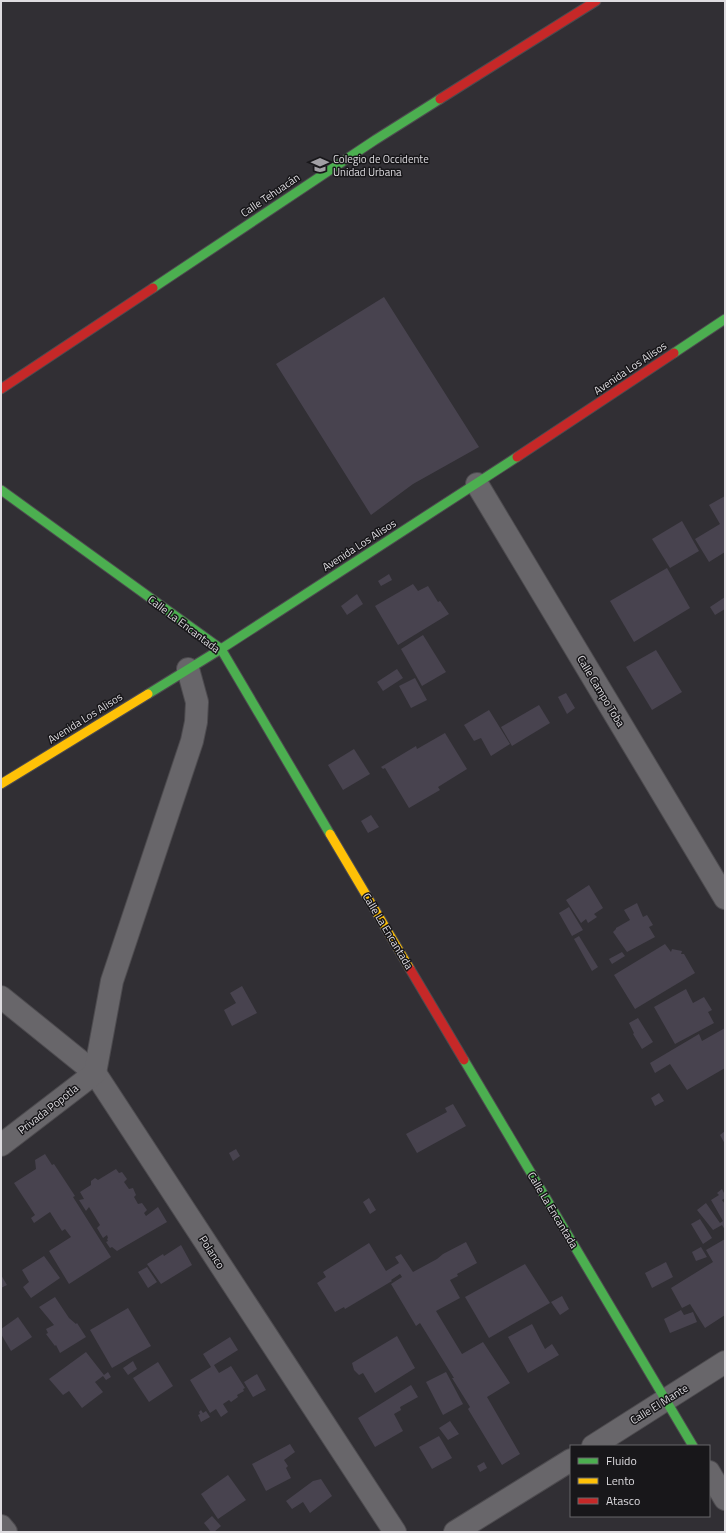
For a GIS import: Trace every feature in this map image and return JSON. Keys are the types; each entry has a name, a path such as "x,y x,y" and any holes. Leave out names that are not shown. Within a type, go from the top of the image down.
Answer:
{"street":[{"name":"Calle Tehuacán","path":"1,389 376,140 596,1"},
{"name":"Avenida Los Alisos","path":"1,784 188,669 477,484 725,319"},
{"name":"Calle Campo Toba","path":"477,484 725,898"},
{"name":"Calle La Encantada","path":"1,490 220,648 692,1445"},
{"path":"95,1073 112,981 192,741 196,722 197,702 188,669"},
{"name":"Polanco","path":"1,997 95,1073 395,1532"},
{"name":"Privada Popotla","path":"1,1145 95,1073"},
{"name":"Calle El Mante","path":"595,1445 725,1362"},
{"path":"455,1532 570,1461"},
{"path":"710,1474 725,1499"},
{"path":"1,1526 6,1532"}],"building":[{"path":"384,297 479,447 413,484 371,515 276,364"},
{"path":"725,496 725,552 709,562 695,539 720,524 709,505"},
{"path":"682,521 699,551 670,568 652,539"},
{"path":"667,568 690,608 634,642 610,601"},
{"path":"389,574 392,580 381,586 378,581"},
{"path":"413,584 418,591 428,586 438,602 440,601 449,614 398,645 375,606"},
{"path":"357,594 363,604 347,615 341,606"},
{"path":"725,597 725,609 715,615 710,607"},
{"path":"423,635 446,672 422,686 401,649"},
{"path":"656,650 682,692 652,710 626,667"},
{"path":"397,669 403,678 383,691 377,682"},
{"path":"415,678 427,700 411,708 399,686"},
{"path":"566,693 575,708 567,714 558,697"},
{"path":"539,705 550,723 512,746 501,727"},
{"path":"489,710 510,744 491,756 481,738 474,741 464,725"},
{"path":"445,733 467,769 438,787 440,790 409,808 385,768 383,769 381,767 416,746 417,749"},
{"path":"354,749 370,774 343,790 328,765"},
{"path":"371,815 379,827 368,833 361,821"},
{"path":"589,885 603,908 594,914 597,917 588,923 586,919 581,923 566,900"},
{"path":"637,903 643,917 647,915 653,925 649,927 655,937 627,952 613,932 616,928 630,920 624,910"},
{"path":"569,907 583,930 572,936 559,913"},
{"path":"579,936 598,967 592,971 574,939"},
{"path":"665,944 671,952 672,949 682,951 681,954 684,954 695,973 635,1009 614,975"},
{"path":"622,952 625,956 612,964 609,959"},
{"path":"242,986 257,1013 232,1026 224,1010 236,1003 230,993"},
{"path":"686,989 693,1003 704,997 712,1010 708,1012 714,1023 675,1044 654,1007"},
{"path":"638,1018 653,1042 642,1049 633,1034 634,1033 629,1023"},
{"path":"725,1028 725,1068 687,1090 670,1064 655,1073 650,1063 699,1034 702,1041"},
{"path":"659,1093 664,1101 655,1106 651,1098"},
{"path":"453,1104 466,1126 417,1153 406,1134 447,1112 445,1108"},
{"path":"725,1131 725,1144 720,1135"},
{"path":"236,1149 240,1156 233,1161 229,1153"},
{"path":"45,1154 52,1165 54,1164 75,1196 73,1197 111,1257 69,1284 49,1251 71,1237 65,1229 62,1231 50,1212 34,1223 31,1218 35,1215 14,1183 36,1169 35,1160"},
{"path":"116,1169 119,1173 122,1172 127,1179 124,1182 129,1189 133,1188 136,1195 134,1197 138,1204 142,1203 147,1210 144,1213 146,1216 158,1207 167,1222 117,1251 112,1247 110,1248 106,1242 108,1241 107,1235 103,1238 97,1228 100,1225 89,1207 86,1211 79,1200 84,1199 80,1192 91,1185 91,1181 95,1178 98,1180"},
{"path":"722,1189 725,1195 725,1198 722,1200 725,1204 725,1230 722,1225 713,1230 697,1210 706,1203 720,1223 723,1221 711,1200 719,1195 717,1193"},
{"path":"369,1198 376,1210 370,1214 363,1202"},
{"path":"700,1219 712,1238 703,1244 691,1224"},
{"path":"725,1239 725,1315 705,1328 690,1304 682,1308 671,1288 713,1262 706,1250"},
{"path":"466,1242 477,1263 457,1274 458,1276 450,1280 460,1298 436,1311 462,1354 483,1342 510,1383 487,1397 520,1454 502,1465 468,1409 470,1407 452,1378 454,1378 420,1323 416,1326 391,1284 402,1277 400,1274 391,1280 392,1281 345,1309 344,1307 335,1312 317,1283 326,1277 323,1272 369,1243 386,1271 399,1263 395,1257 401,1254 413,1272"},
{"path":"181,1245 192,1265 161,1284 147,1264 163,1254 164,1256"},
{"path":"701,1247 707,1257 696,1261 692,1252"},
{"path":"44,1256 60,1278 31,1298 23,1287 29,1282 22,1270"},
{"path":"666,1262 673,1277 652,1288 645,1273"},
{"path":"525,1264 550,1303 489,1338 465,1297"},
{"path":"147,1267 157,1282 148,1288 138,1272"},
{"path":"1,1275 7,1285 1,1288"},
{"path":"562,1296 569,1309 560,1315 551,1302"},
{"path":"55,1297 69,1318 76,1324 77,1323 86,1337 60,1353 56,1345 55,1346 46,1334 48,1333 46,1329 54,1325 39,1307"},
{"path":"128,1308 151,1346 112,1368 90,1330"},
{"path":"681,1310 684,1315 693,1312 697,1322 670,1333 664,1319"},
{"path":"18,1317 32,1337 11,1351 1,1334 1,1329"},
{"path":"532,1324 545,1349 552,1344 559,1355 528,1373 508,1337"},
{"path":"397,1336 415,1368 375,1393 363,1373 359,1375 354,1370 352,1363"},
{"path":"230,1337 238,1350 214,1365 219,1373 231,1366 245,1388 243,1389 244,1391 237,1395 238,1397 231,1402 229,1400 223,1404 228,1412 221,1417 216,1409 210,1413 190,1380 211,1367 203,1354"},
{"path":"86,1352 104,1375 108,1372 111,1377 106,1380 103,1376 95,1382 103,1392 82,1408 69,1391 63,1395 49,1379"},
{"path":"133,1361 137,1369 128,1375 123,1368"},
{"path":"158,1362 173,1386 149,1402 133,1378"},
{"path":"446,1372 463,1404 443,1415 426,1382"},
{"path":"257,1374 266,1390 253,1397 244,1382"},
{"path":"411,1385 418,1397 400,1407 401,1410 394,1414 403,1431 375,1447 358,1418"},
{"path":"201,1410 203,1413 206,1411 210,1417 201,1422 198,1415 200,1414 199,1412"},
{"path":"450,1421 459,1434 448,1440 439,1428"},
{"path":"439,1436 452,1458 432,1469 419,1447"},
{"path":"290,1444 295,1452 284,1460 288,1466 286,1468 291,1478 266,1491 252,1464"},
{"path":"484,1462 487,1468 480,1472 477,1466"},
{"path":"228,1475 246,1500 218,1519 201,1494"},
{"path":"321,1479 332,1496 310,1513 303,1502 292,1509 286,1501 313,1481"},
{"path":"212,1516 221,1526 214,1532 211,1532 204,1523"}],"traffic: fast":[{"path":"153,288 375,140 440,99"},
{"path":"674,353 725,319"},
{"path":"148,694 221,649 517,457"},
{"path":"1,490 221,649 330,834"},
{"path":"464,1060 692,1445"}],"traffic: slow":[{"path":"1,784 148,694"},
{"path":"330,834 410,969"}],"traffic: jam":[{"path":"440,99 596,1"},
{"path":"1,389 153,288"},
{"path":"517,457 674,353"},
{"path":"410,969 464,1060"}],"place":[{"name":"Colegio de Occidente Unidad Urbana","path":"320,165"}]}
